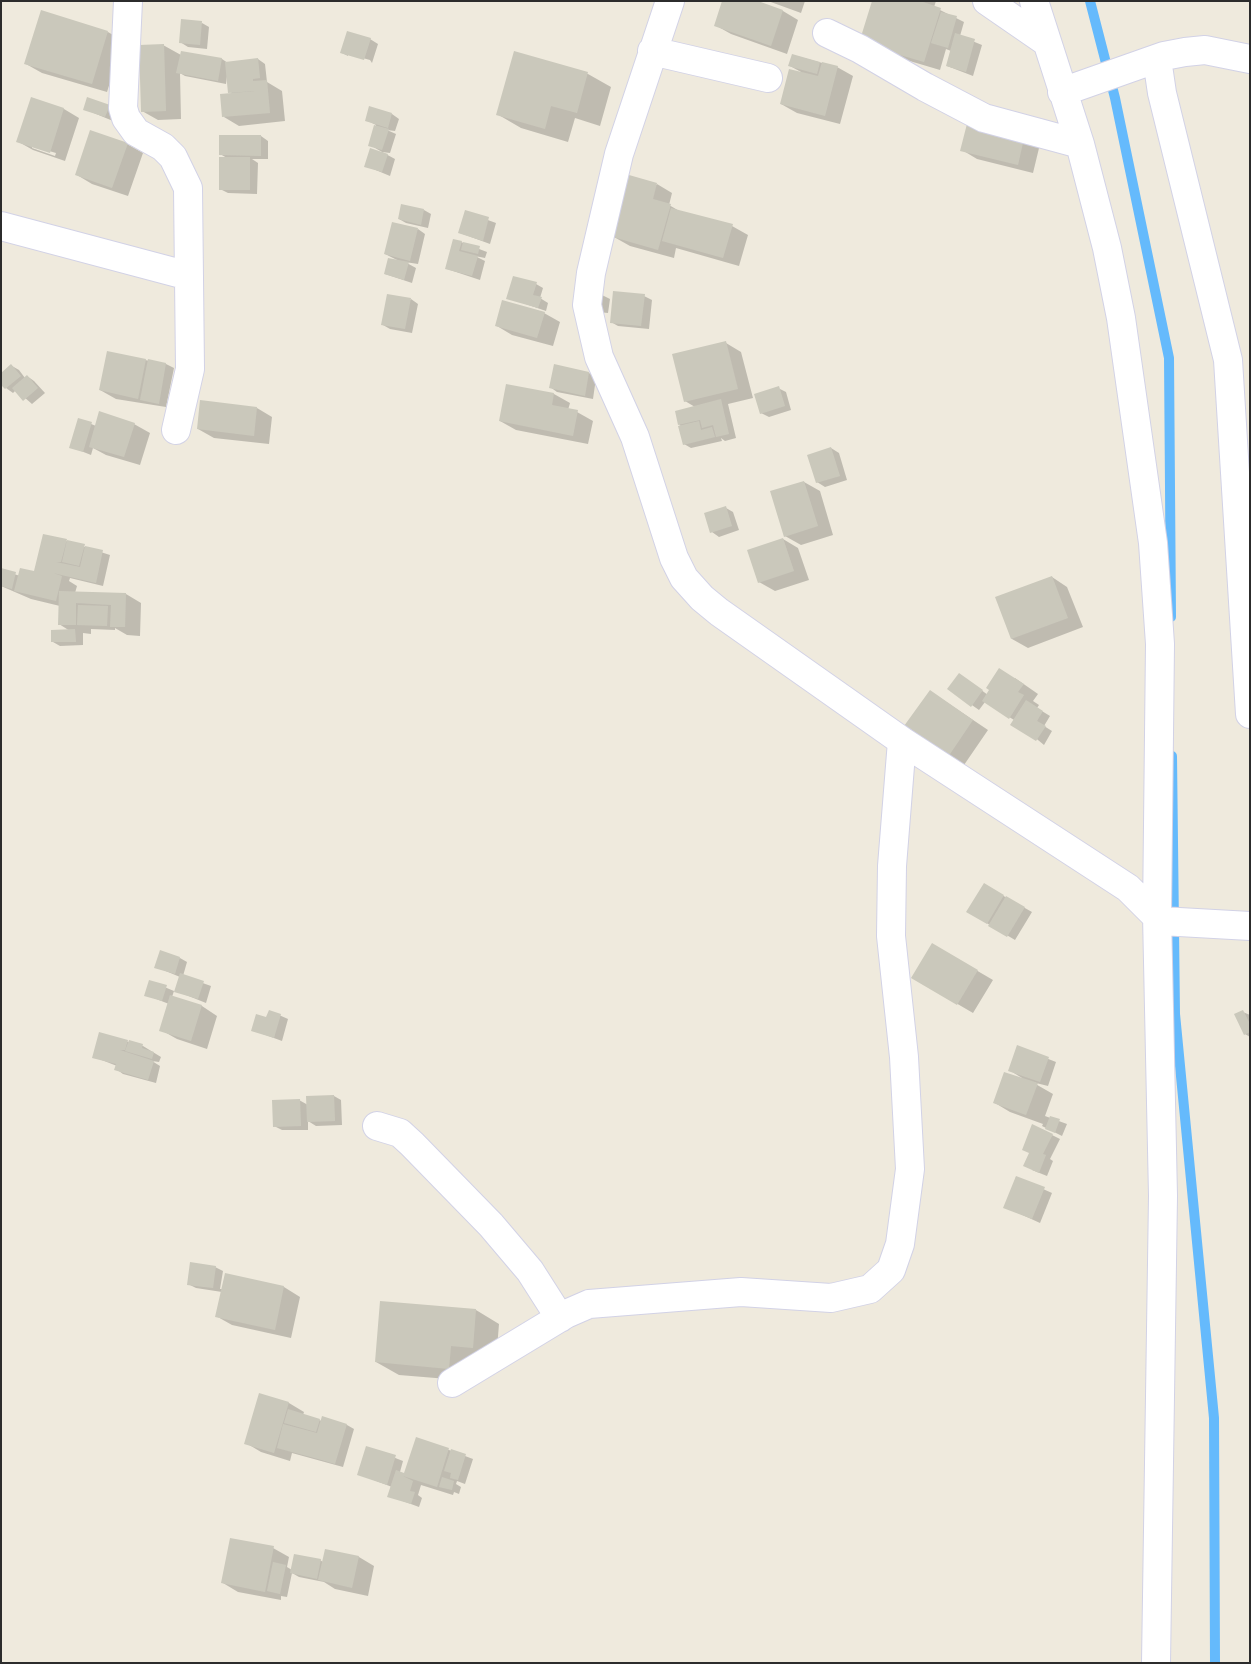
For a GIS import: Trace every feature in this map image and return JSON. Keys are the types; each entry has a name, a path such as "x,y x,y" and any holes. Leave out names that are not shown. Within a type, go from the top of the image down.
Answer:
{"street":[{"path":"128,1 123,108 126,118 136,132 163,148 173,157 184,177 189,203 190,369 176,430"},
{"path":"670,1 619,154 591,272 587,305 599,357 635,437 674,558 684,578 702,598 719,612 902,740 1128,888 1161,919 1250,926"},
{"path":"987,1 1046,41"},
{"path":"1034,1 1046,41 1072,88 1080,144 1099,211 1121,318 1153,543 1160,644 1163,1196 1156,1663"},
{"path":"827,34 860,49 925,87 984,118 1080,144"},
{"path":"1072,88 1151,61 1185,52 1205,50 1250,58"},
{"path":"652,51 768,78"},
{"path":"1151,61 1162,93 1228,360 1250,714"},
{"path":"1,226 189,276"},
{"path":"452,1383 560,1318 589,1304 741,1292 831,1298 870,1289 891,1270 900,1244 910,1169 904,1057 891,936 892,866 902,740"},
{"path":"377,1126 400,1133 491,1225 530,1271 560,1318"}],"building":[{"path":"722,1 758,1 783,10 771,46 714,26"},
{"path":"872,1 920,1 941,8 924,62 859,43"},
{"path":"41,10 108,31 92,84 24,64"},
{"path":"941,12 957,16 948,48 931,43"},
{"path":"181,19 202,21 200,45 179,43"},
{"path":"347,31 371,38 364,60 340,53"},
{"path":"955,33 975,39 966,72 946,66"},
{"path":"164,44 166,111 141,112 139,45"},
{"path":"181,51 222,58 218,81 176,73"},
{"path":"514,51 588,72 577,113 551,106 545,129 496,115"},
{"path":"792,54 820,62 817,74 788,66"},
{"path":"258,58 260,78 253,79 253,81 267,80 270,113 222,117 220,94 255,91 228,93 225,62"},
{"path":"822,62 838,66 825,116 780,104 789,69 818,76"},
{"path":"31,97 64,108 50,153 16,142"},
{"path":"87,97 110,105 105,117 83,110"},
{"path":"369,106 392,113 388,128 365,121"},
{"path":"968,120 1025,134 1018,165 960,151"},
{"path":"374,125 389,129 382,150 368,146"},
{"path":"90,130 128,143 112,188 75,175"},
{"path":"219,135 261,135 261,156 219,155"},
{"path":"370,148 388,154 382,172 364,167"},
{"path":"219,157 250,157 250,190 219,190"},
{"path":"629,175 657,183 653,199 671,204 658,250 613,237"},
{"path":"401,204 424,209 421,225 398,219"},
{"path":"671,208 733,224 723,258 662,241"},
{"path":"465,210 489,217 483,241 458,233"},
{"path":"392,222 418,228 410,261 384,254"},
{"path":"453,239 462,241 459,251 478,256 472,276 445,269"},
{"path":"463,242 480,246 478,254 461,250"},
{"path":"388,258 409,262 404,280 384,274"},
{"path":"513,276 537,282 533,295 542,297 538,308 506,299"},
{"path":"613,291 645,294 641,326 610,323"},
{"path":"387,294 411,298 405,329 381,325"},
{"path":"502,300 545,312 537,338 495,326"},
{"path":"726,341 738,389 684,402 672,354"},
{"path":"107,351 146,359 138,399 99,390"},
{"path":"148,359 166,363 159,404 140,400"},
{"path":"11,364 21,376 5,389 1,385 1,373"},
{"path":"554,364 589,372 585,396 549,388"},
{"path":"27,375 38,388 23,401 12,388"},
{"path":"506,384 554,393 552,405 578,410 573,436 499,421"},
{"path":"779,386 785,406 760,414 754,394"},
{"path":"721,399 729,434 716,437 713,425 702,428 700,420 678,425 675,411"},
{"path":"200,400 257,407 254,436 197,429"},
{"path":"99,411 135,423 124,457 89,447"},
{"path":"78,418 92,422 83,452 69,448"},
{"path":"699,421 701,430 712,427 715,437 683,445 678,426"},
{"path":"831,447 840,476 816,483 807,455"},
{"path":"804,481 818,526 784,537 770,491"},
{"path":"726,506 732,526 710,533 704,513"},
{"path":"43,534 67,539 61,562 56,562 80,567 85,546 103,550 96,583 53,573 62,576 56,601 14,591 20,568 34,571"},
{"path":"783,538 794,571 758,583 747,550"},
{"path":"67,540 85,544 79,566 62,562"},
{"path":"1,568 16,572 12,589 1,586"},
{"path":"1052,576 1068,618 1011,639 995,597"},
{"path":"59,591 126,593 125,627 110,627 111,605 76,603 76,625 58,625"},
{"path":"78,605 108,606 107,626 77,625"},
{"path":"75,629 76,642 51,642 51,630"},
{"path":"999,668 1024,684 1018,692 1024,695 1009,719 982,701 989,690 986,688"},
{"path":"959,673 983,690 971,707 947,689"},
{"path":"930,690 973,720 948,757 904,726"},
{"path":"1026,700 1043,711 1037,721 1046,726 1036,741 1010,725"},
{"path":"984,883 1004,895 987,924 966,912"},
{"path":"1006,896 1025,907 1007,937 988,926"},
{"path":"932,943 978,970 957,1005 911,978"},
{"path":"160,950 180,957 175,974 154,968"},
{"path":"180,973 204,981 198,999 174,992"},
{"path":"149,980 167,985 162,1001 144,996"},
{"path":"170,995 202,1005 191,1041 159,1031"},
{"path":"269,1010 281,1014 274,1038 251,1031 256,1014 266,1017"},
{"path":"1243,1010 1250,1024 1250,1032 1244,1035 1234,1014"},
{"path":"99,1032 128,1040 125,1050 120,1050 154,1061 148,1080 114,1070 116,1064 92,1058"},
{"path":"129,1040 143,1044 142,1048 154,1052 152,1059 125,1051"},
{"path":"1017,1045 1049,1057 1040,1082 1008,1071"},
{"path":"1004,1072 1038,1083 1026,1115 993,1103"},
{"path":"334,1095 335,1121 307,1122 306,1096"},
{"path":"300,1099 301,1126 273,1127 272,1100"},
{"path":"1050,1116 1060,1119 1055,1133 1045,1129"},
{"path":"1032,1124 1053,1134 1043,1154 1046,1155 1039,1173 1023,1166 1029,1153 1022,1150"},
{"path":"1016,1176 1045,1187 1032,1219 1003,1208"},
{"path":"190,1262 216,1266 213,1288 187,1285"},
{"path":"225,1273 284,1286 275,1330 215,1317"},
{"path":"380,1301 476,1309 473,1348 451,1346 449,1369 375,1362"},
{"path":"259,1393 289,1402 274,1453 244,1444"},
{"path":"288,1409 320,1419 316,1432 284,1423"},
{"path":"322,1416 347,1424 335,1464 277,1448 283,1424 317,1433"},
{"path":"416,1437 449,1448 437,1487 403,1476 413,1481 410,1491 415,1492 411,1504 387,1497 396,1470 404,1473"},
{"path":"366,1446 396,1455 387,1485 357,1475"},
{"path":"451,1449 466,1454 458,1480 450,1478 451,1473 444,1471"},
{"path":"442,1477 454,1481 452,1490 439,1487"},
{"path":"230,1538 274,1546 265,1592 221,1583"},
{"path":"325,1549 359,1556 352,1588 318,1580"},
{"path":"294,1554 321,1559 317,1579 290,1573"},
{"path":"273,1562 286,1565 280,1594 267,1591"}],"waterway":[{"path":"1090,1 1115,98 1169,358 1171,617"},
{"path":"1172,756 1175,1014 1214,1418 1215,1663"}]}
